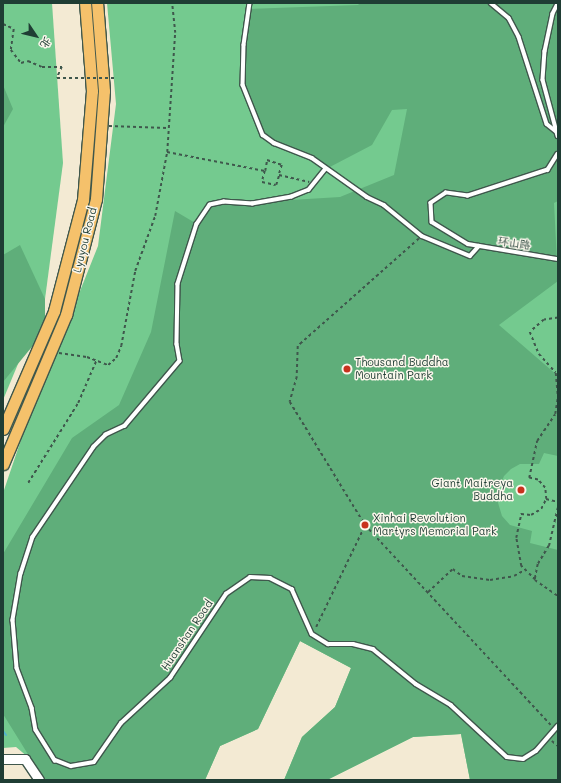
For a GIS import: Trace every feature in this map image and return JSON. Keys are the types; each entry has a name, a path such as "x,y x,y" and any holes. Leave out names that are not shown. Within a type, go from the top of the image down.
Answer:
{"main road":[{"name":"Lyuyou Road","path":"3,429 54,311 83,200 92,91 85,3"},
{"name":"Lyuyou Road","path":"3,464 52,352 66,315 96,199 104,91 97,3"}],"street":[{"path":"3,759 25,759 39,780"}],"lane":[{"path":"250,3 244,44 243,85 263,135 274,143 312,158 326,169 384,205 422,236 470,256 478,246"},
{"path":"491,3 509,18 519,37 547,124 558,134"},
{"path":"558,4 553,14 545,51 543,80 558,134"},
{"name":"环山路","path":"558,154 548,170 468,196 446,193 431,203 432,222 468,244 558,259"},
{"name":"Huanshan Road","path":"312,634 292,589 270,578 250,576 226,594 170,678 121,722 94,762 70,766 55,760 36,730 32,708 17,668 13,620 21,573 33,537 94,447 106,435 125,426 180,361 177,344 178,284 197,224 210,205 224,202 253,204 292,198 309,190 326,169"},
{"path":"312,634 328,644 353,644 373,649 416,684 451,705 507,757 523,759 536,751 556,728"}],"path":[{"path":"52,352 108,365 116,358 121,346 135,271 155,216 167,152 175,33 172,3"},
{"path":"3,24 14,29 11,50 21,63 28,61 42,67 62,67 57,78 114,78"},
{"path":"102,126 168,128"},
{"path":"167,152 265,171"},
{"path":"267,160 282,165 276,185 262,182 265,171 267,160"},
{"path":"279,175 315,183"},
{"path":"422,236 298,346 297,377 290,402 366,525 556,728"},
{"path":"558,318 544,320 530,332 539,354 557,373 558,395 555,414 536,442 529,478 538,480 545,488 546,499 541,510 531,516 521,514 516,538 521,566 535,580 558,596"},
{"path":"28,483 78,403 96,361"},
{"path":"546,499 558,502"},
{"path":"535,580 538,564 549,546 558,508"},
{"path":"312,634 366,525"},
{"path":"428,592 453,569 462,576 490,580 514,576 525,570"}],"green space":[{"path":"3,3 52,3 63,163 45,299 3,400"},
{"name":"Thousand Buddha Mountain Park","path":"107,3 558,3 558,780 470,780 461,734 413,737 327,780 284,780 302,737 335,707 351,668 300,641 258,729 220,746 205,780 44,780 35,763 16,747 3,748 3,493 24,431 98,246 116,104"},
{"name":"Thousand Buddha Mountain Park","path":"360,3 558,3 558,201 554,203 558,281 499,325 558,376 558,456 544,453 539,464 520,464 511,469 504,476 496,496 502,516 510,525 532,531 530,543 558,550 558,780 470,780 461,734 413,737 327,780 284,780 302,737 335,707 351,668 300,641 258,729 220,746 205,780 44,780 3,714 3,554 72,438 119,405 151,332 175,211 197,224 210,205 340,197 394,175 407,109 392,110 372,145 326,169 263,135 243,85 249,9 358,5"},
{"path":"3,85 13,109 3,127"},
{"path":"20,245 45,299 45,331 3,382 3,255"}],"waterway":[{"path":"3,731 6,735"}],"place":[{"name":"Thousand Buddha Mountain Park","path":"347,369"},
{"name":"Giant Maitreya Buddha","path":"521,490"},
{"name":"Xinhai Revolution Martyrs Memorial Park","path":"365,525"}]}
